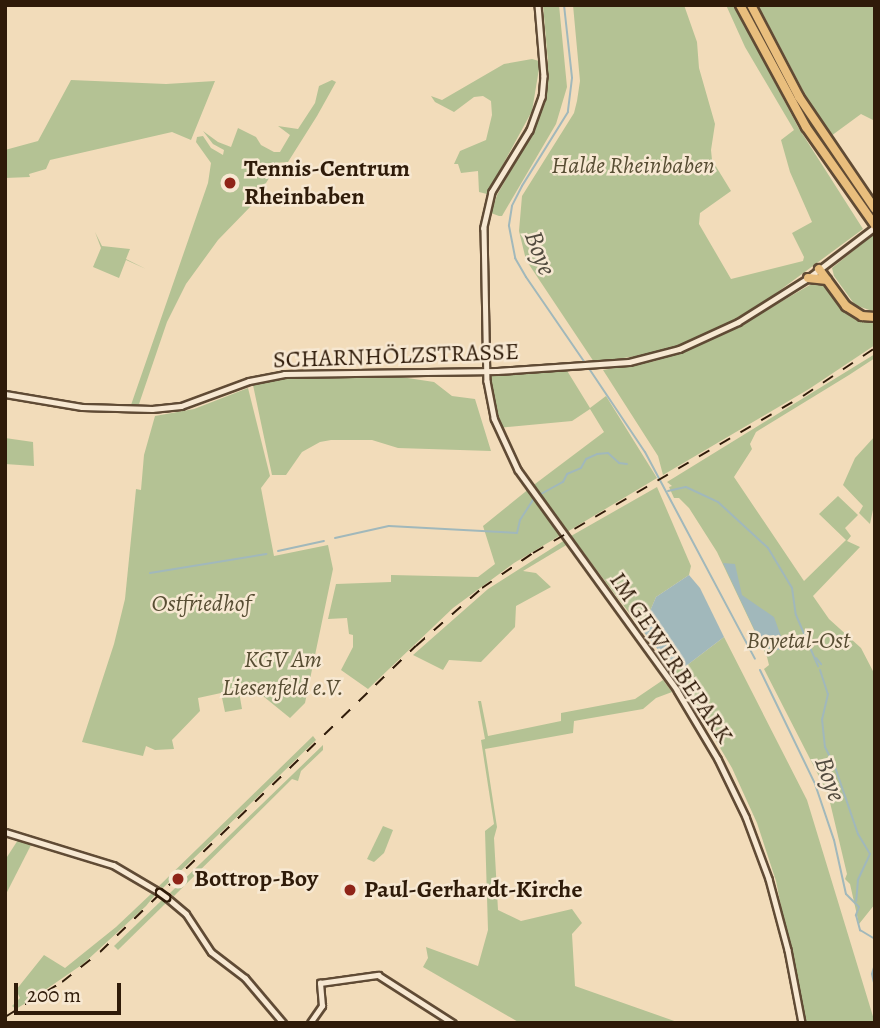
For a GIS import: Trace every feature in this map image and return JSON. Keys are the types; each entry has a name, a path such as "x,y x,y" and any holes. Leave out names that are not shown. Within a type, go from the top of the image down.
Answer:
{"highway":[{"path":"740,5 801,119 874,225"},
{"path":"751,5 799,97 873,206"},
{"path":"821,267 846,306 862,316 875,315"},
{"path":"821,267 848,302 859,310 875,315"},
{"path":"808,278 827,280"}],"main road":[{"name":"SCHARNHÖLZSTRASSE","path":"5,394 82,407 147,409 181,406 249,381 279,374 587,367 646,359 692,344 738,322 808,278 874,225"},
{"path":"5,832 113,865 159,891 186,914 211,952 245,978 283,1023"}],"street":[{"name":"IM GEWERBEPARK","path":"538,5 544,76 542,97 530,130 492,192 485,220 488,371 494,418 511,460 681,696 730,782 746,817 775,898 802,1023"},
{"path":"312,1021 322,1006 320,983 370,975 387,977 453,1023"}],"green space":[{"path":"543,5 559,5 567,87 556,124 502,216 499,216 491,213 497,195 529,139 546,98 548,62"},
{"name":"Halde Rheinbaben","path":"573,5 684,5 697,42 699,68 715,124 712,160 731,191 700,213 699,224 731,279 803,261 804,257 792,233 812,222 790,172 781,140 794,130 745,47 726,5 734,5 798,127 863,229 764,302 724,325 679,345 645,355 594,362 526,260 519,231 522,196 574,113 577,101 580,81"},
{"path":"758,5 875,5 875,121 861,114 831,136 816,115"},
{"path":"532,59 539,61 539,69 532,111 487,194 479,192 478,171 461,173 458,164 454,164 460,151 486,140 492,115 491,101 483,96 474,97 454,112 435,102 431,96 442,100 504,64"},
{"path":"71,80 166,84 215,81 191,140 172,132 50,160 46,169 29,174 30,177 5,178 5,150 38,141"},
{"path":"332,80 336,82 288,162 274,163 273,172 252,205 218,240 186,284 167,322 139,404 131,405 208,183 211,163 196,142 197,137 203,136 211,148 223,155 224,150 213,144 203,131 218,142 231,147 238,128 256,137 261,145 280,152 290,135 278,126 298,129 315,103 319,86"},
{"path":"95,232 102,246 130,249 126,259 146,269 126,260 119,278 93,267 101,248"},
{"path":"874,234 875,312 855,305 834,276 832,268"},
{"path":"815,282 825,283 854,316 875,321 875,345 809,389 663,475 658,456 603,370 655,361 697,346 729,332"},
{"name":"Boyetal-Ost","path":"875,354 875,358 756,432 750,444 752,449 734,477 804,581 846,540 819,514 838,496 858,515 845,528 851,536 847,541 860,547 813,596 829,619 861,648 875,675 875,904 859,924 850,884 845,879 847,874 828,794 764,669 769,665 767,657 717,552 689,508 679,498 674,498 669,487 672,486 667,482"},
{"path":"566,369 590,408 606,396 657,478 567,532 531,487 604,432 590,409 572,421 498,428 490,399 488,372"},
{"path":"401,377 434,382 452,396 475,399 491,451 398,448 372,440 331,440 320,442 302,452 286,475 272,475 253,385 280,379"},
{"name":"Ostfriedhof","path":"248,388 270,476 261,488 274,556 328,545 333,569 305,703 290,718 247,683 238,686 242,709 225,712 221,693 198,698 200,711 172,740 174,749 155,750 146,746 143,756 82,742 114,644 125,599 136,489 141,490 144,455 155,416 194,409"},
{"path":"875,436 875,500 870,524 859,513 863,506 843,485 855,458"},
{"path":"5,438 33,442 34,466 5,464"},
{"path":"657,487 691,566 689,575 656,597 642,630 571,536"},
{"path":"530,488 561,535 514,563 453,608 368,689 341,670 353,647 353,635 349,634 347,618 328,619 336,584 391,582 391,575 478,577 495,564 483,526"},
{"path":"565,540 568,544 523,571 536,573 551,587 516,606 515,627 481,662 449,660 443,670 413,655 488,589"},
{"path":"724,637 807,800 875,1023 804,1023 776,881 757,823 732,768 673,668 682,669"},
{"path":"663,680 672,692 656,698 643,709 574,721 573,733 485,749 497,827 494,838 498,910 521,921 572,909 582,923 572,934 575,986 680,1023 520,1023 423,967 428,958 426,947 478,966 488,930 485,831 494,824 478,701 481,701 488,736 561,721 561,713 635,699"},
{"path":"313,736 316,740 163,888 159,886"},
{"path":"323,745 323,750 301,771 298,781 292,779 174,896 170,893"},
{"path":"383,826 393,830 384,853 374,862 367,859"},
{"path":"18,840 31,845 5,896 5,860"},
{"path":"152,893 155,895 146,906 83,964 16,1009 12,1006 20,998 16,990 44,955 65,968 116,927"},
{"path":"162,900 166,903 118,950 114,946"}],"water":[{"path":"723,563 735,564 742,595 774,617 782,639 779,650 766,648 755,631"},
{"path":"689,575 700,588 724,637 682,669 673,668 642,630 656,597"}],"waterway":[{"name":"Boye","path":"564,5 572,78 568,112 522,186 512,206 509,226 515,258 585,363"},
{"name":"Boye","path":"588,367 645,452 755,659"},
{"path":"541,494 563,482 567,474 581,468 586,459 597,454 608,453 619,463 627,464"},
{"name":"Boye","path":"668,491 686,487 718,502 768,548 792,588 796,615 818,666"},
{"path":"335,538 389,526 517,533 520,520 533,500"},
{"path":"278,551 324,541"},
{"path":"150,573 266,554"},
{"name":"Boye","path":"816,658 821,664"},
{"name":"Boye","path":"760,670 815,784 834,840 846,894 859,907 856,915 860,930 875,939"},
{"name":"Boye","path":"820,670 828,694 822,719 825,747 835,767 858,834 870,854 858,880 856,901"},
{"name":"Boye","path":"875,964 872,974 875,987"}],"railway":[{"path":"5,1017 62,982 100,952 416,646 482,588 533,553 803,396 875,348"}],"place":[{"name":"Tennis-Centrum Rheinbaben","path":"230,183"},
{"name":"Bottrop-Boy","path":"178,879"},
{"name":"Paul-Gerhardt-Kirche","path":"350,890"}],"park label":[{"name":"KGV Am Liesenfeld e.V.","path":"283,674"}]}
